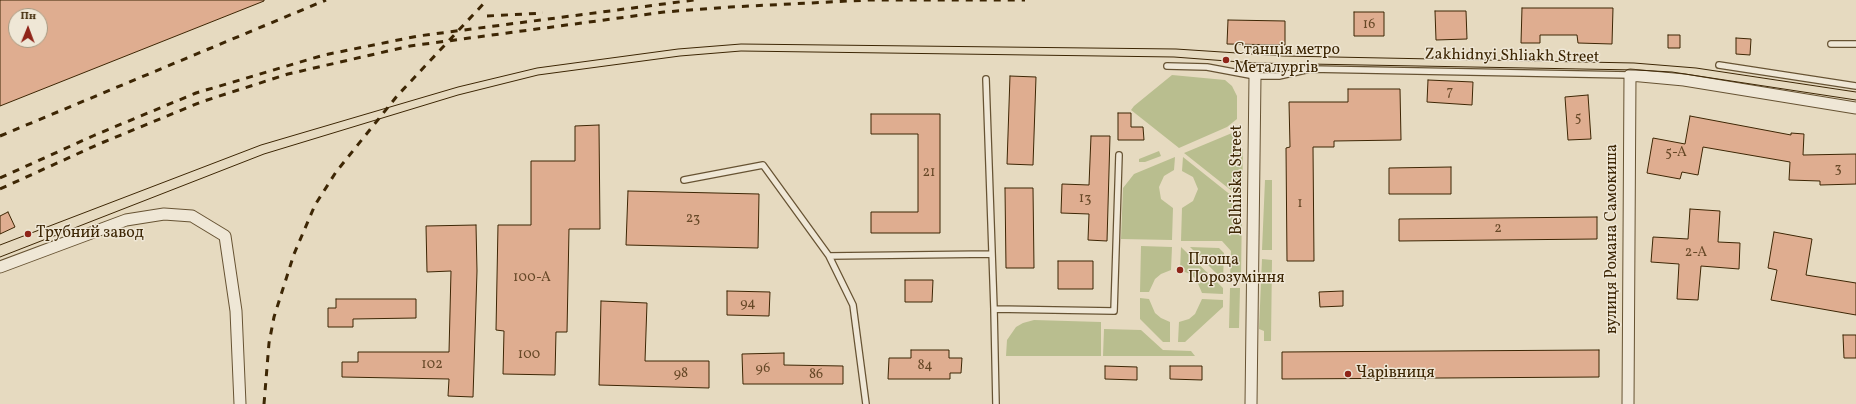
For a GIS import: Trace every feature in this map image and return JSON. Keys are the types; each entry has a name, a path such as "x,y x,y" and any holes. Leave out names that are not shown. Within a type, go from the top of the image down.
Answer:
{"street":[{"name":"Zakhidnyi Shliakh Street","path":"1630,75 1684,80 1856,108"},
{"name":"вулиця Романа Самокиша","path":"1628,404 1630,75"},
{"name":"Belhiiska Street","path":"1251,404 1255,76"},
{"path":"0,267 126,220 164,214 192,216 225,236 236,311 240,404"}],"lane":[{"path":"1831,44 1856,44"},
{"path":"1719,65 1856,86"},
{"name":"Zakhidnyi Shliakh Street","path":"1167,66 1207,67 1255,76 1279,76 1310,69 1630,75"},
{"path":"986,79 996,404"},
{"path":"994,308 1114,311 1119,155"},
{"path":"684,180 763,165 829,256 853,305 866,404"},
{"path":"829,256 992,254"}],"green space":[{"path":"1172,75 1225,80 1232,86 1237,96 1237,119 1227,127 1179,148 1131,110"},
{"path":"1232,133 1237,137 1238,149 1243,149 1242,199 1184,153"},
{"path":"1159,151 1161,156 1145,162 1139,162 1139,159"},
{"path":"1175,157 1174,170 1164,176 1159,187 1161,199 1173,208 1172,240 1121,239 1123,188 1134,174"},
{"path":"1183,157 1242,204 1241,277 1230,277 1231,251 1222,241 1181,241 1182,208 1193,201 1198,189 1193,177 1182,171"},
{"path":"1265,180 1272,180 1272,250 1262,250"},
{"path":"1141,246 1172,247 1171,270 1161,274 1155,279 1149,292 1140,292"},
{"path":"1181,247 1223,288 1223,294 1202,293 1196,279 1190,274 1180,270"},
{"path":"1190,247 1219,248 1224,253 1223,280"},
{"path":"1262,259 1272,260 1271,341 1264,341 1264,331 1259,329"},
{"path":"1230,288 1240,288 1239,328 1229,328"},
{"path":"1140,298 1149,299 1155,313 1161,318 1170,322 1170,342 1163,342 1140,319"},
{"path":"1202,299 1223,300 1223,307 1185,342 1178,342 1179,322 1189,319 1195,314"},
{"path":"1034,320 1101,322 1101,356 1006,356 1007,340 1016,327"},
{"path":"1104,329 1141,330 1163,350 1191,351 1195,356 1103,356"}],"building":[{"path":"0,0 264,1 0,106"},
{"path":"1522,8 1613,8 1612,44 1578,43 1577,35 1540,35 1540,43 1521,43"},
{"path":"1435,11 1466,11 1467,39 1436,40"},
{"path":"1354,12 1384,12 1384,36 1354,36"},
{"path":"1228,20 1285,21 1285,45 1227,44"},
{"path":"1668,35 1680,35 1680,48 1668,48"},
{"path":"1736,38 1751,39 1750,55 1736,54"},
{"path":"1010,76 1036,77 1033,165 1007,164"},
{"path":"1428,80 1473,82 1472,105 1427,102"},
{"path":"1348,89 1400,89 1401,140 1334,141 1334,147 1313,147 1314,261 1287,261 1286,148 1290,147 1289,102 1348,102"},
{"path":"1588,95 1591,139 1568,140 1565,97"},
{"path":"1118,113 1131,113 1131,127 1143,127 1144,140 1118,140"},
{"path":"871,114 940,114 940,233 871,233 871,212 918,212 918,134 871,134"},
{"path":"1690,116 1791,135 1791,133 1804,134 1803,155 1856,154 1856,184 1820,185 1820,181 1789,180 1790,162 1703,147 1698,175 1682,172 1680,179 1647,173 1653,138 1685,144"},
{"path":"599,125 600,229 569,229 567,332 556,332 555,375 503,374 504,331 496,330 498,225 531,225 531,161 575,161 575,126"},
{"path":"1091,136 1110,136 1107,241 1088,240 1089,214 1061,213 1062,184 1089,185"},
{"path":"1451,167 1451,194 1389,194 1389,168"},
{"path":"1005,188 1033,188 1034,268 1006,268"},
{"path":"628,191 759,194 758,248 626,245"},
{"path":"1690,209 1720,211 1718,242 1740,243 1739,269 1701,266 1698,300 1677,299 1679,264 1651,262 1653,237 1688,239"},
{"path":"8,212 15,227 0,234 0,216"},
{"path":"1597,217 1597,239 1399,241 1399,219"},
{"path":"476,225 477,271 473,397 448,396 449,379 342,377 342,362 358,362 358,352 449,352 451,271 427,272 426,226"},
{"path":"1774,232 1812,239 1806,275 1856,283 1856,315 1771,300 1777,270 1768,268"},
{"path":"1058,261 1093,261 1093,289 1058,289"},
{"path":"905,280 933,280 932,302 905,302"},
{"path":"727,291 770,292 769,316 727,315"},
{"path":"1343,291 1343,306 1320,307 1319,292"},
{"path":"336,299 416,299 416,318 353,319 353,327 328,327 328,308 336,308"},
{"path":"601,301 647,303 645,361 709,361 709,388 599,385"},
{"path":"1843,335 1856,335 1856,358 1844,358"},
{"path":"911,350 949,350 949,358 962,358 961,373 950,373 950,379 888,379 889,358 911,358"},
{"path":"1599,350 1599,377 1282,379 1282,352"},
{"path":"784,353 784,365 843,366 843,384 743,384 742,354"},
{"path":"1105,366 1137,367 1137,380 1105,379"},
{"path":"1170,366 1202,366 1202,380 1170,379"}],"tram line":[{"path":"0,245 261,145 458,87 537,68 678,49 741,44 1176,49 1283,56 1634,63 1696,68 1856,92"},
{"path":"0,257 264,154 458,95 538,75 680,56 741,51 1174,57 1254,63 1636,70 1672,72 1856,100"}],"railway":[{"path":"0,136 326,0"},
{"path":"264,404 269,343 274,317 294,254 315,205 336,172 397,96 487,0"},
{"path":"0,178 95,135 196,93 324,55 418,36 694,0"},
{"path":"0,189 99,144 201,102 288,74 410,46 664,12 730,7 869,0 1025,0"},
{"path":"487,16 543,13"}],"place":[{"name":"Станція метро Металургів","path":"1226,60"},
{"name":"Трубний завод","path":"28,234"},
{"name":"Площа Порозуміння","path":"1180,270"},
{"name":"Чарівниця","path":"1348,374"}]}
